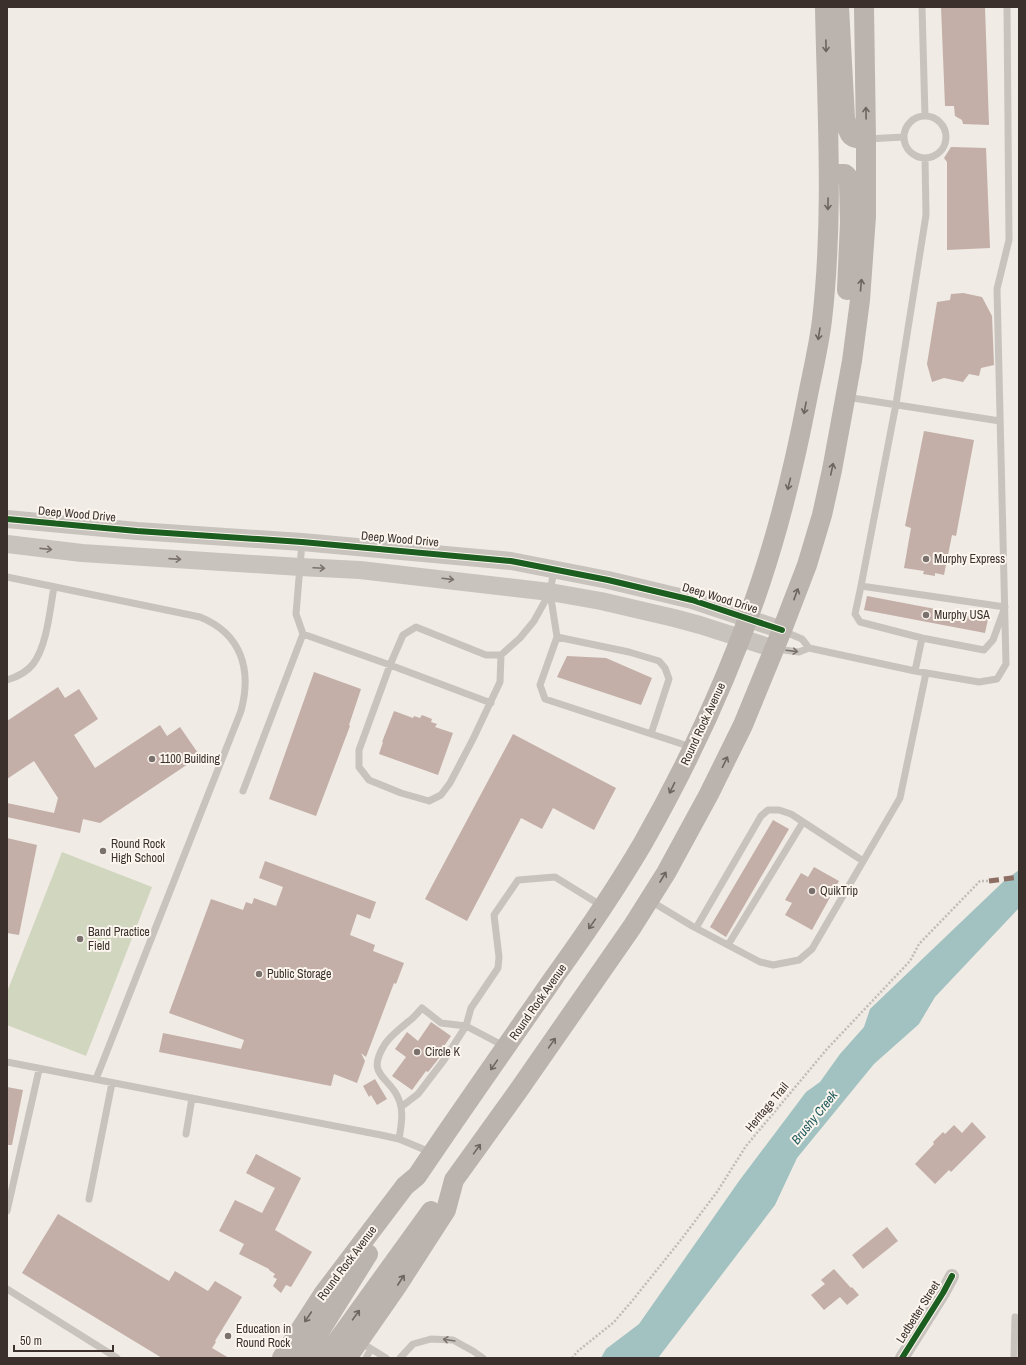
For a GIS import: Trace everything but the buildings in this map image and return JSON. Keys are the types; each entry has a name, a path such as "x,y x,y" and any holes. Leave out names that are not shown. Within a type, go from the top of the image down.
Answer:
{"main road":[{"name":"Round Rock Avenue","path":"282,1358 324,1293 405,1186 417,1176 604,907 643,843 722,684 748,618 770,553 791,477 822,321 828,230 829,174 825,7"},
{"path":"839,7 845,118 848,131 852,137 856,139 866,139"},
{"path":"325,1358 454,1180 584,996 649,900 678,850 723,765 743,725 775,649 807,565 822,515 832,470 852,361 860,300 864,246 866,139 864,7"},
{"path":"829,174 845,174 848,177 849,183 849,260 843,338 852,361"},
{"path":"302,1358 417,1176"},
{"path":"347,1358 365,1349 397,1286 446,1210 454,1180"}],"street":[{"name":"Deep Wood Drive","path":"7,519 137,531 302,542 503,560 608,580 692,600 782,630"},
{"path":"7,544 82,553 360,570 550,592 601,601 674,618 775,649"},
{"name":"Ledbetter Street","path":"902,1358 952,1276"}],"lane":[{"path":"922,7 925,116"},
{"path":"775,649 799,652 809,648 915,671 979,682 997,679 1006,664 997,289 1009,240 1007,7"},
{"path":"925,116 937,120 942,125 946,137 945,144 937,154 925,158 918,157 906,148 904,137 907,127 911,121 925,116"},
{"path":"866,139 904,137"},
{"path":"925,158 926,215 896,404 855,614 860,622 922,638 984,650 993,640 1005,607"},
{"path":"846,397 1000,421"},
{"path":"243,791 303,634 296,614 302,542"},
{"path":"501,655 500,682 491,703 450,783 441,795 429,801 401,794 369,780 360,767 358,750 403,635 416,627 486,655 501,655 520,638 534,621 550,592 554,570"},
{"path":"7,577 189,615 209,621 232,639 242,657 245,668 245,696 241,711 96,1079"},
{"path":"861,586 1005,607"},
{"path":"7,680 23,673 28,669 33,664 39,653 44,641 54,587"},
{"path":"550,592 557,636 540,685 545,699 692,747"},
{"path":"782,630 802,639 809,648"},
{"path":"303,634 491,703"},
{"path":"557,636 629,652 659,661 665,668 669,679 651,734"},
{"path":"915,671 922,638"},
{"path":"649,900 696,928 760,962 773,964 799,960 812,949 900,798 926,673"},
{"path":"696,928 761,816 768,810 779,810 791,814 863,861"},
{"path":"728,945 803,822"},
{"path":"401,1107 418,1094 444,1060 466,1026 471,1008 498,968 499,957 494,915 518,880 555,877 604,907"},
{"path":"399,1139 401,1128 401,1107 399,1098 377,1071 377,1061 385,1044 400,1027 410,1021 422,1008 441,1023 466,1026 506,1047"},
{"path":"7,1062 39,1070 96,1079 399,1139 432,1153"},
{"path":"7,1211 39,1070"},
{"path":"89,1199 112,1083"},
{"path":"186,1134 192,1098"},
{"path":"7,1289 117,1358"},
{"path":"1014,1358 1015,1317"},
{"path":"400,1358 413,1344 431,1339 453,1340 474,1351 483,1358"},
{"path":"365,1349 386,1358"}],"green space":[{"name":"Band Practice Field","path":"62,852 152,887 86,1056 7,1025 7,992"}],"water":[{"name":"Brushy Creek","path":"1019,870 1019,908 935,997 919,1024 874,1064 797,1158 775,1205 658,1358 601,1358 606,1349 639,1324 739,1181 806,1092 820,1082 840,1054 864,1027 870,1009 1004,881"}],"marked path":[{"path":"989,881 1019,877"}],"cycle path":[{"path":"7,519 137,531 302,542 511,561 608,580 692,600 782,630"},
{"path":"902,1358 952,1276"}],"place":[{"name":"Murphy Express","path":"926,559"},
{"name":"Murphy USA","path":"926,615"},
{"name":"1100 Building","path":"152,759"},
{"name":"Round Rock High School","path":"103,851"},
{"name":"QuikTrip","path":"812,891"},
{"name":"Band Practice Field","path":"80,939"},
{"name":"Public Storage","path":"259,974"},
{"name":"Circle K","path":"417,1052"},
{"name":"Education in Round Rock","path":"228,1336"}]}
